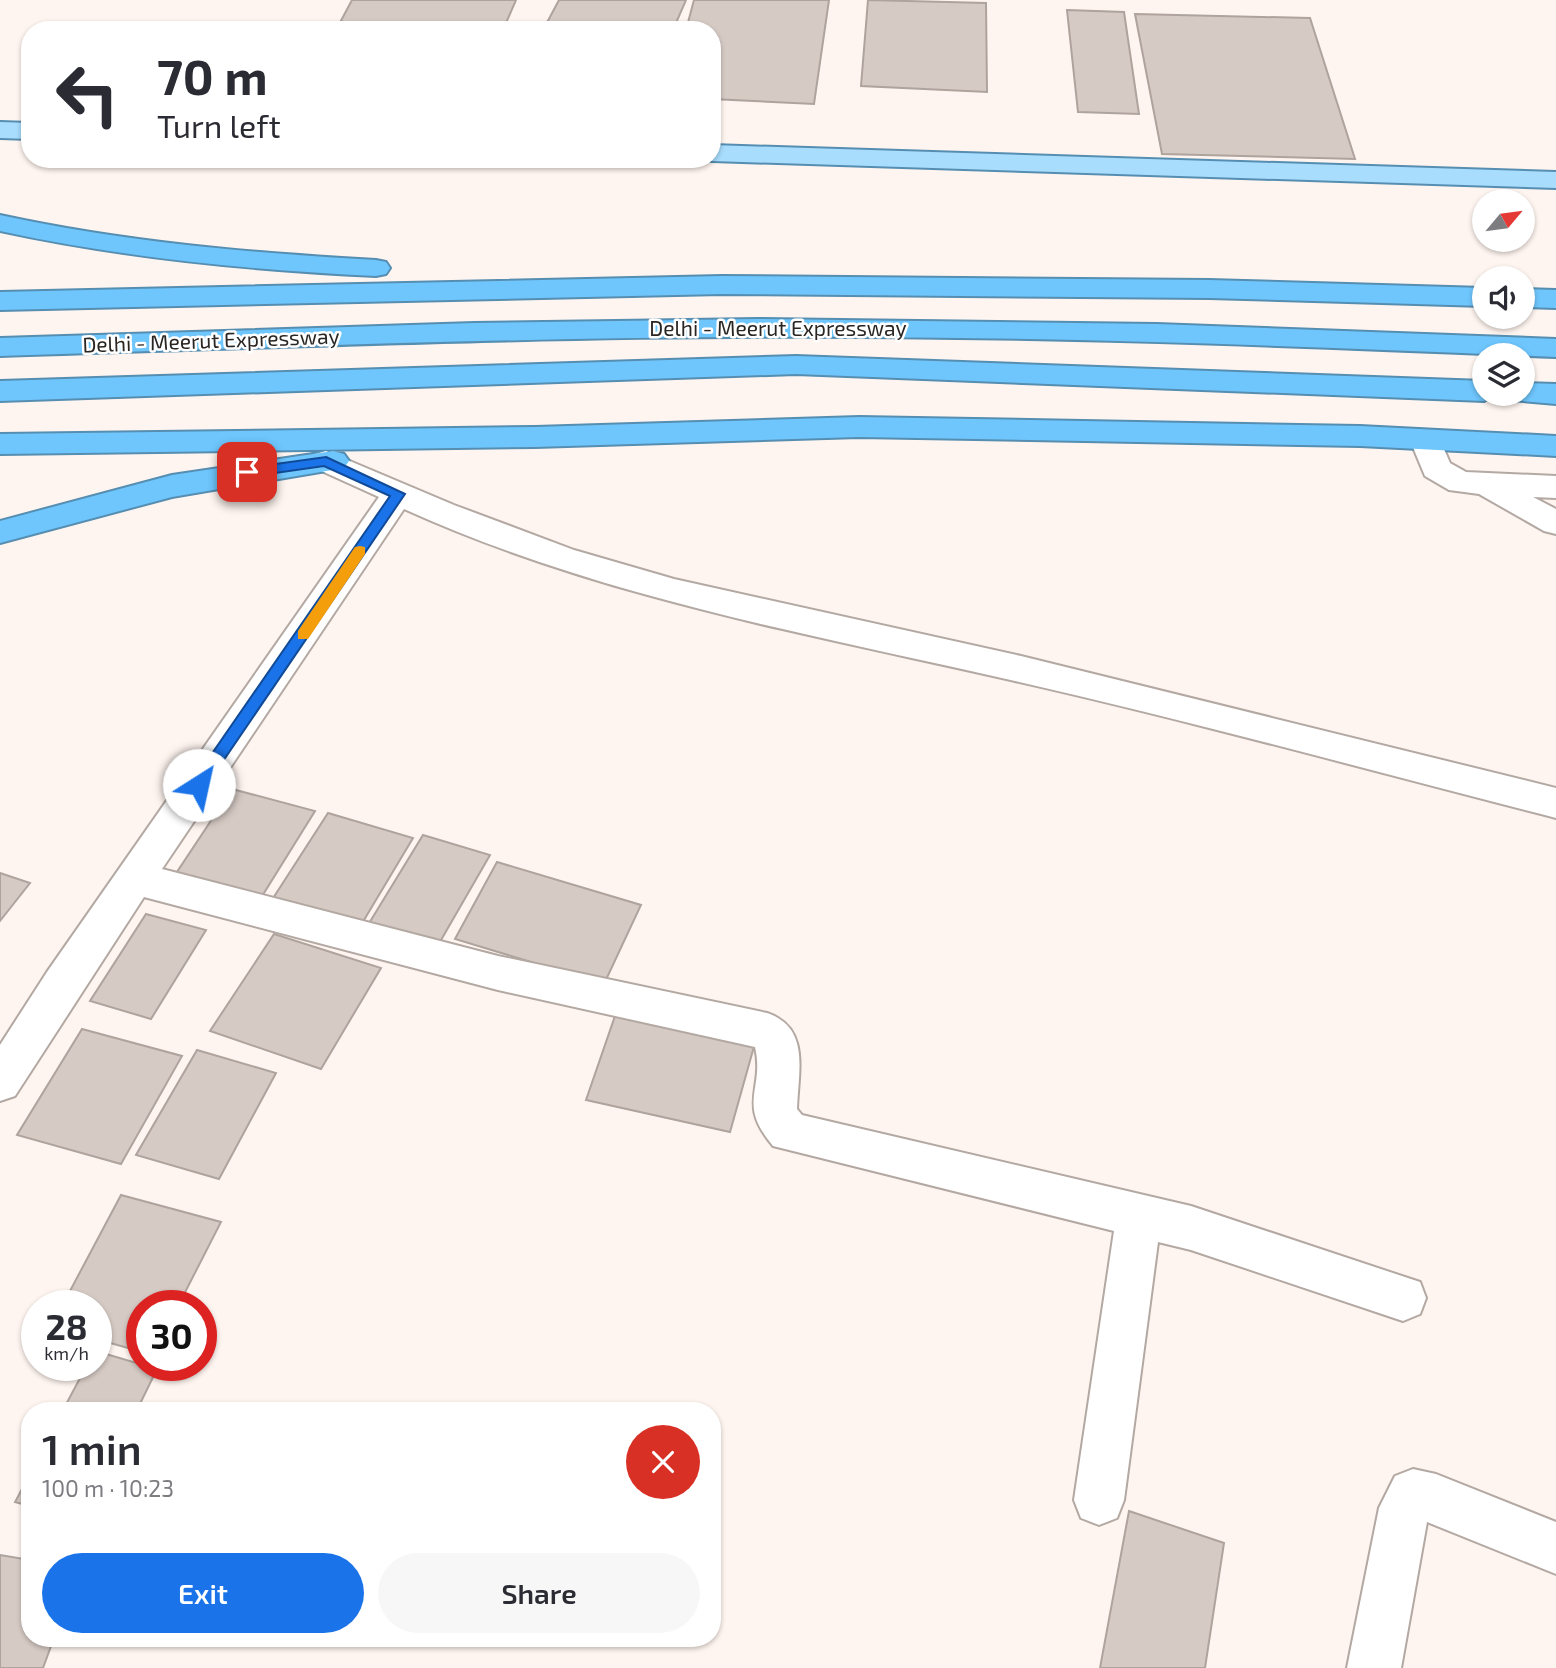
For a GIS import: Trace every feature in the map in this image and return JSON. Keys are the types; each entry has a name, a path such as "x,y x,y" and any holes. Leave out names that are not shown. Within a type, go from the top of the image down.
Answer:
{"highway":[{"path":"0,223 46,234 158,252 326,265 722,285"},
{"path":"0,301 722,285 1167,289 1472,297"},
{"path":"1535,298 1556,299"},
{"name":"Delhi - Meerut Expressway","path":"0,347 758,328 1018,329 1319,337 1556,348"},
{"name":"Delhi - Meerut Expressway","path":"0,391 796,365 1472,391"},
{"path":"1535,393 1556,394"},
{"path":"0,444 535,438 859,427 1426,440 1556,446"},
{"path":"0,532 172,486 326,461 535,438"}],"main road":[{"path":"0,131 21,131"},
{"path":"721,153 1556,180"}],"street":[{"path":"1426,440 1436,469 1446,477 1460,482 1556,487"},
{"path":"326,461 398,494 562,558 674,591 1021,669 1556,803"},
{"path":"1485,484 1556,523"},
{"path":"0,1082 134,878 398,494"},
{"path":"134,878 498,973 767,1031 775,1037 778,1046 775,1116 789,1132 1191,1228 1403,1298"},
{"path":"1099,1500 1139,1215"},
{"path":"1374,1668 1404,1508 1413,1494 1436,1499 1556,1548"}],"building":[{"path":"352,0 516,0 507,21 341,21"},
{"path":"559,0 686,0 677,21 548,21"},
{"path":"694,0 829,0 814,104 721,99 721,21 688,21"},
{"path":"868,0 986,3 987,92 861,86"},
{"path":"1067,10 1124,12 1139,114 1078,112"},
{"path":"1135,14 1310,18 1355,159 1162,154"},
{"path":"232,789 315,811 259,901 173,878"},
{"path":"328,813 413,838 358,930 270,903"},
{"path":"423,835 490,855 437,947 368,925"},
{"path":"497,862 641,905 604,984 455,939"},
{"path":"0,873 30,883 0,921"},
{"path":"146,914 206,930 151,1019 90,1001"},
{"path":"274,934 381,968 321,1069 210,1031"},
{"path":"616,1013 755,1043 730,1132 586,1100"},
{"path":"82,1029 182,1056 121,1164 17,1135"},
{"path":"197,1050 276,1073 219,1179 136,1155"},
{"path":"121,1195 221,1222 186,1290 126,1290 126,1347 112,1344 112,1290 71,1290"},
{"path":"112,1356 126,1360 126,1381 151,1381 141,1402 67,1402 78,1381 112,1381"},
{"path":"21,1491 21,1504 15,1502"},
{"path":"1129,1511 1224,1543 1205,1668 1100,1668"},
{"path":"0,1555 21,1558 21,1647 51,1647 43,1668 0,1668"}],"slow traffic":[{"path":"303,635 360,550"}],"route":[{"path":"199,785 398,494 326,461 247,472"}]}
